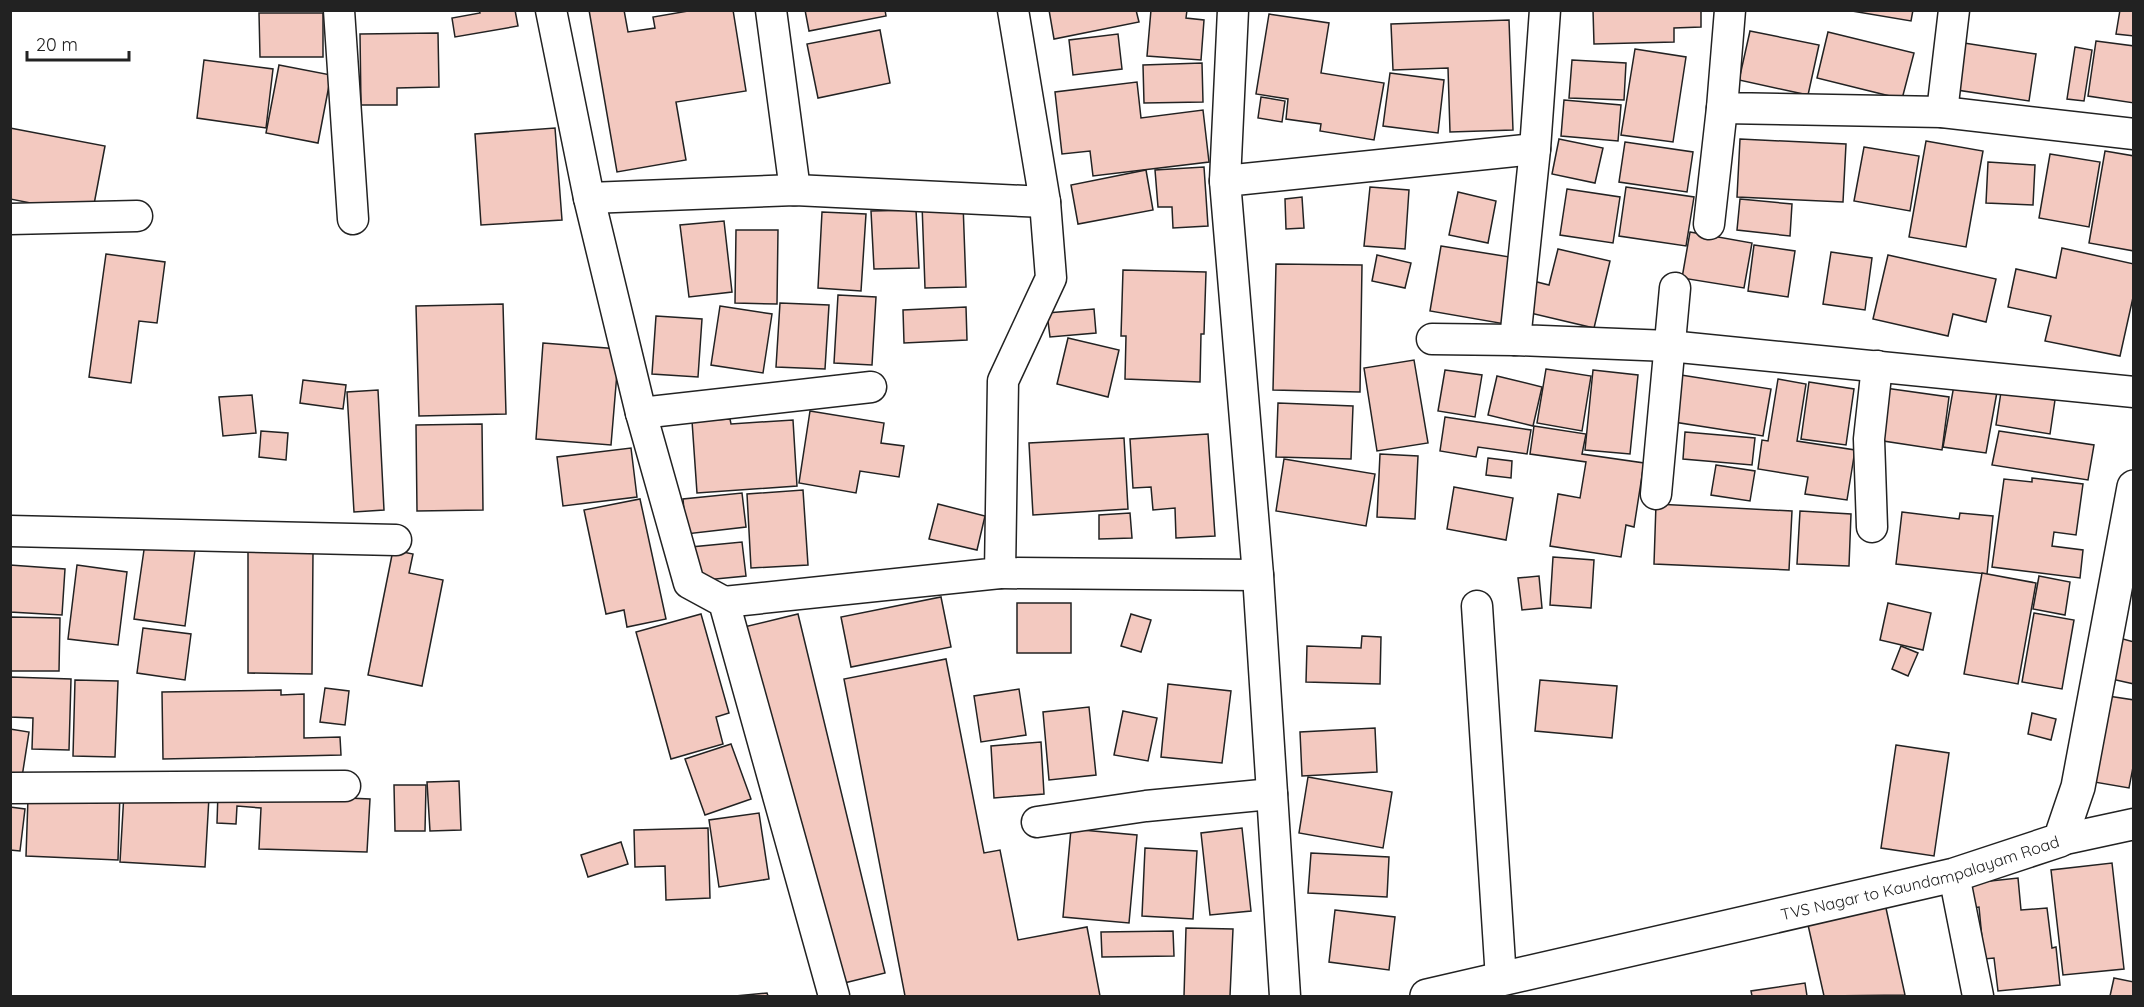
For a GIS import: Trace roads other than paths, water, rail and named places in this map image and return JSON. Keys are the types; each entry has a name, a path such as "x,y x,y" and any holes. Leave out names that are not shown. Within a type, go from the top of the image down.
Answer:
{"street":[{"path":"339,10 353,219"},
{"path":"551,10 589,198 641,413 689,583 724,602 1000,573 1258,575"},
{"path":"771,10 795,190"},
{"path":"1000,573 1003,381 1051,279 1045,201 1013,10"},
{"path":"1233,10 1225,181 1258,575 1285,996"},
{"path":"1515,340 1535,149 1545,10"},
{"path":"1709,224 1730,10"},
{"path":"1942,112 1954,10"},
{"path":"1722,108 1942,112 2133,134"},
{"path":"1225,181 1535,149"},
{"path":"589,198 795,190 1045,201"},
{"path":"10,219 136,216"},
{"path":"1656,494 1675,288"},
{"path":"1432,339 1669,346 2133,392"},
{"path":"1872,527 1869,439 1877,366"},
{"path":"641,413 871,387"},
{"name":"TVS Nagar to Kaundampalayam Road","path":"1427,996 1954,875 2060,840 2078,787 2133,487"},
{"path":"10,531 396,540"},
{"path":"724,602 834,996"},
{"path":"1477,606 1501,980"},
{"path":"10,788 345,786"},
{"path":"1036,822 1146,806 1272,794"},
{"path":"2060,840 2133,824"},
{"path":"1954,875 1978,996"}]}
